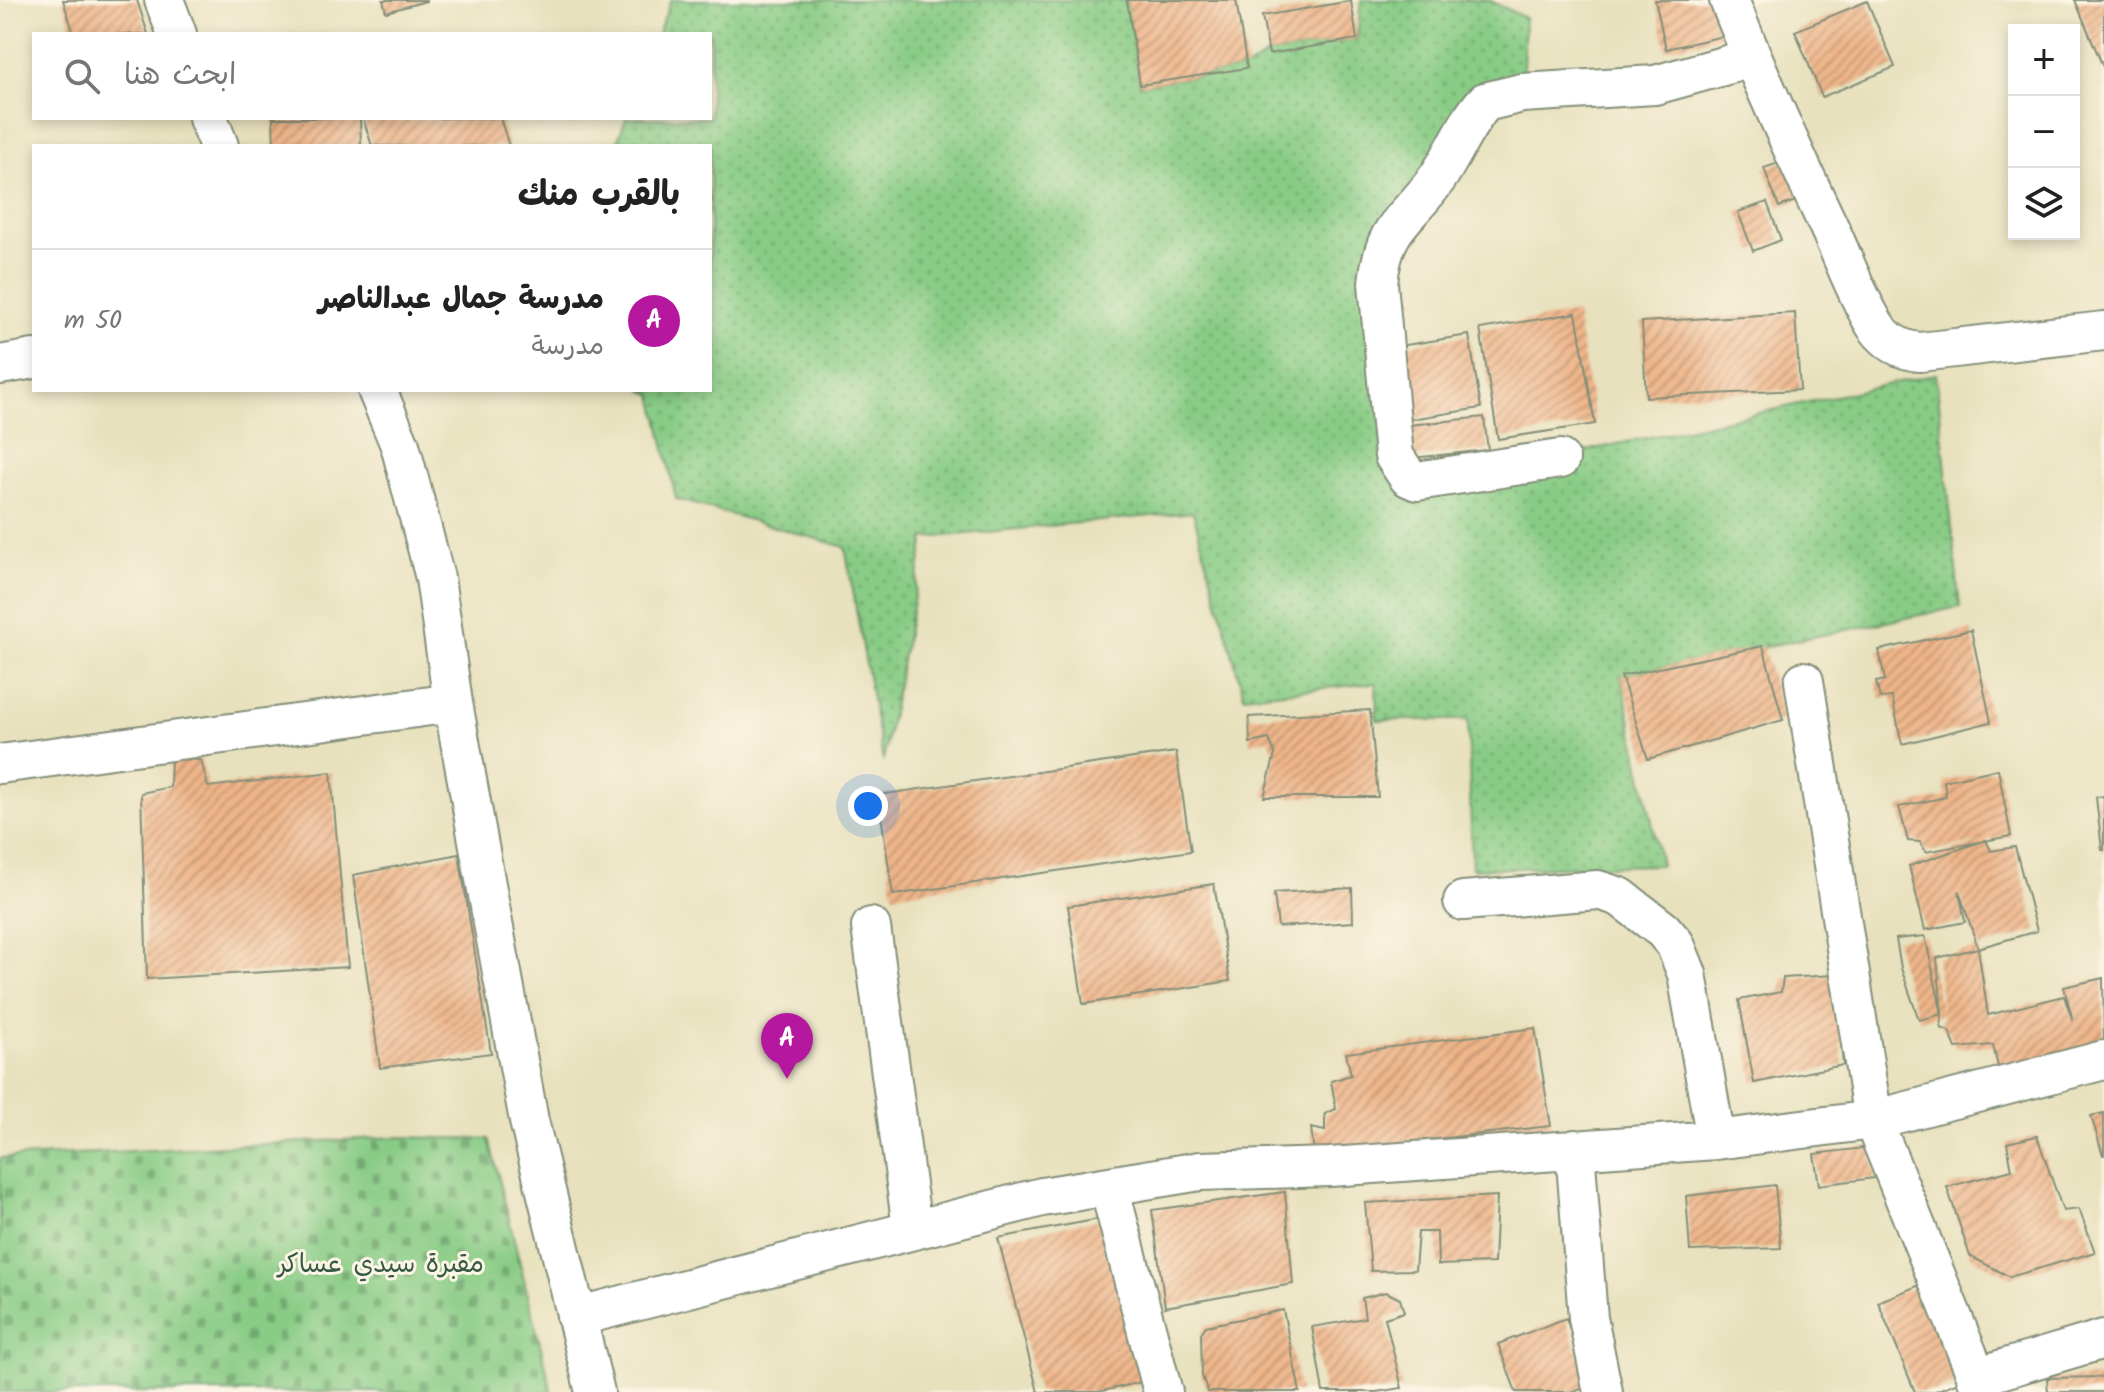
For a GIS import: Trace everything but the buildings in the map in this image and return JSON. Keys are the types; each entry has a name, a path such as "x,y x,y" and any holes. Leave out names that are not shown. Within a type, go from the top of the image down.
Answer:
{"street":[{"path":"164,0 176,32"},
{"path":"1729,0 1752,58 1865,304 1876,326 1891,342 1902,350 1920,352 2104,331"},
{"path":"1560,459 1417,481 1400,467 1394,456 1378,283 1381,256 1389,233 1438,177 1485,102 1522,93 1655,85 1752,58"},
{"path":"209,120 218,144"},
{"path":"0,365 32,359"},
{"path":"378,392 400,445 435,578 453,703 529,1121 595,1392"},
{"path":"1804,681 1873,1120 1980,1385 2104,1339"},
{"path":"0,764 453,703"},
{"path":"1463,901 1598,890 1620,897 1663,930 1675,944 1687,974 1716,1140"},
{"path":"871,927 912,1228"},
{"path":"576,1317 1042,1197 1200,1171 1330,1167 1716,1140 1873,1120 2104,1060"},
{"path":"1575,1149 1588,1318 1603,1392"},
{"path":"1109,1187 1163,1392"}],"green space":[{"path":"671,0 1127,0 1140,85 1247,68 1269,54 1357,39 1361,0 1489,0 1525,18 1522,93 1475,114 1378,283 1408,476 1581,452 1936,374 1960,607 1621,676 1661,865 1472,869 1468,720 1377,720 1376,683 1244,696 1193,512 925,538 883,761 845,547 676,499 653,395 646,392 712,392 712,144 617,144 625,120 712,120 712,32 659,32"},
{"name":"مقبرة سيدي عساكر","path":"397,1137 489,1139 552,1392 0,1392 0,1158"}],"place":[{"name":"مدرسة جمال عبدالناصر","path":"787,1079"}]}
